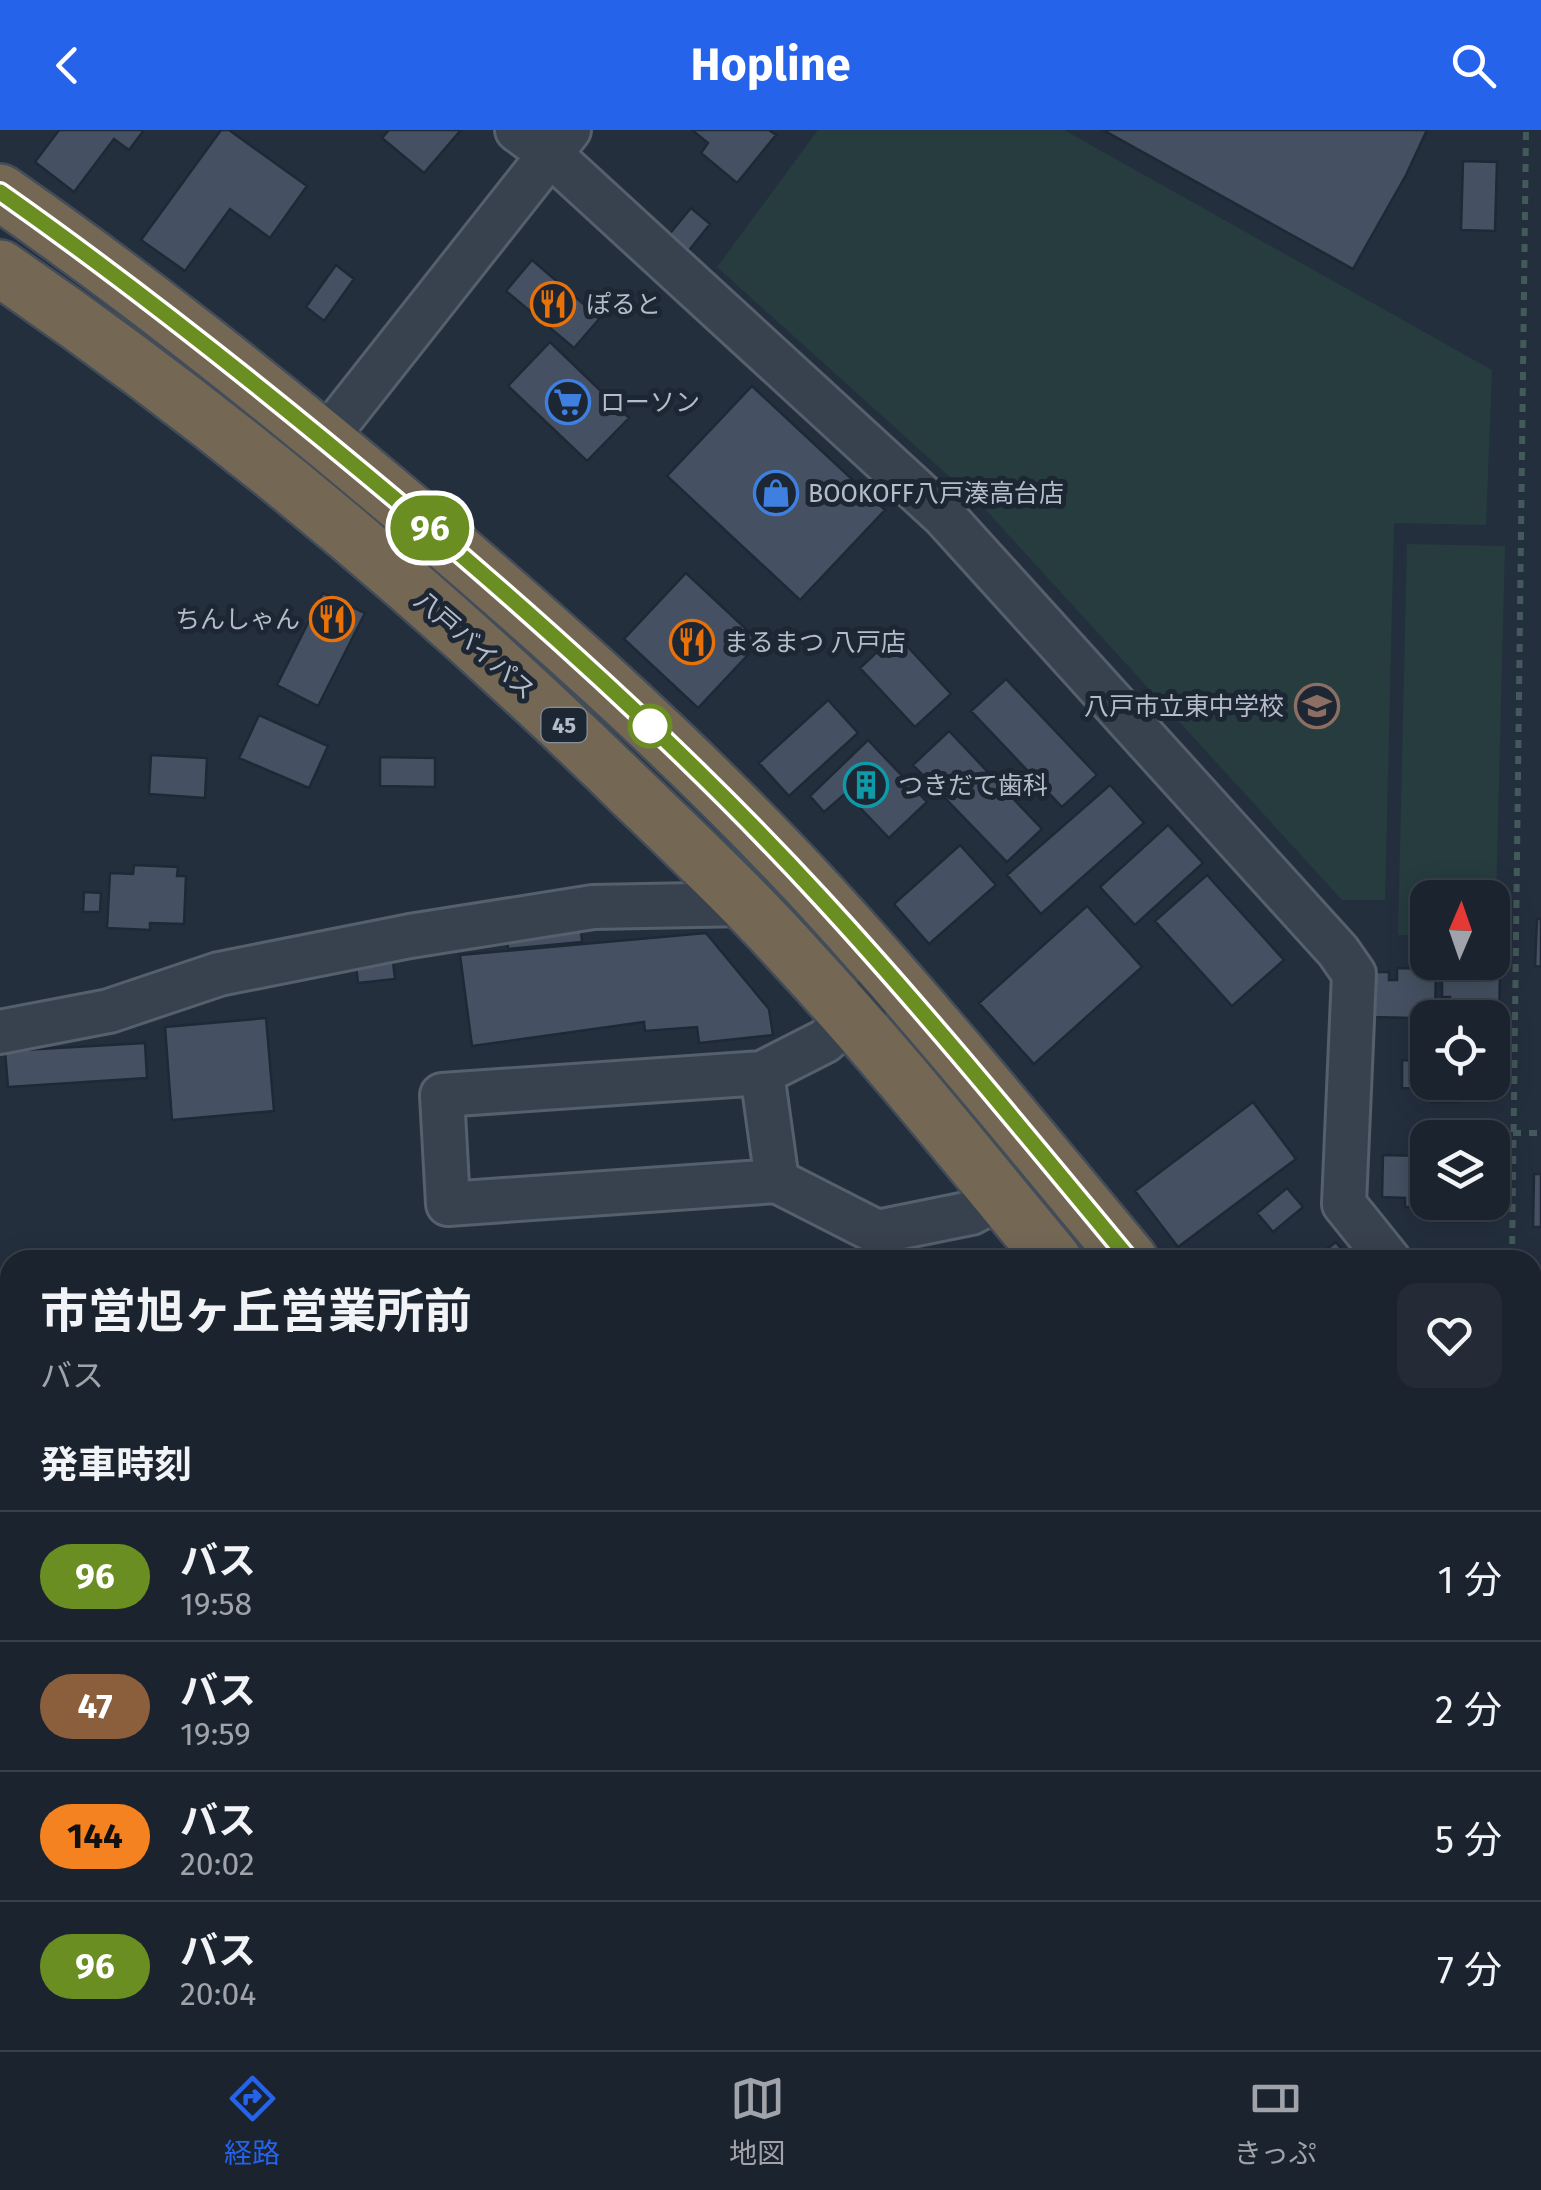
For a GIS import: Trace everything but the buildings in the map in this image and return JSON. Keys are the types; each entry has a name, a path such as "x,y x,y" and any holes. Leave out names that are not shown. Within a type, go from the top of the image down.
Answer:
{"highway":[{"name":"45","path":"0,192 325,439 519,604 680,753 893,978 1122,1250"},
{"name":"八戸バイパス","path":"0,268 82,324 301,495 518,680 747,904 851,1016 1046,1250"}],"street":[{"path":"325,439 545,138 942,515 1338,951 1354,974 1344,1204 1381,1250"},
{"path":"0,1032 108,1011 219,974 410,936 593,906 747,904"},
{"path":"893,978 825,1041 762,1074 442,1095 448,1204 777,1180 877,1232 971,1212 1002,1197"},
{"path":"762,1074 777,1180"}],"path":[{"path":"1512,1250 1526,130"},
{"path":"1513,1132 1541,1134"}],"green space":[{"name":"八戸市立東中学校","path":"818,130 1064,130 1492,370 1486,525 1394,523 1385,900 1342,900 983,507 717,267"},
{"path":"1407,544 1505,546 1496,880 1410,880 1410,935 1398,935"}],"bus line":[{"name":"96","path":"0,192 325,439 519,604 680,753 893,978 1122,1250"}],"place":[{"name":"ぽると","path":"553,304"},
{"name":"ローソン","path":"568,402"},
{"name":"BOOKOFF八戸湊高台店","path":"776,493"},
{"name":"ちんしゃん","path":"332,619"},
{"name":"まるまつ 八戸店","path":"692,642"},
{"name":"八戸市立東中学校","path":"1317,706"},
{"name":"つきだて歯科","path":"866,785"}]}
